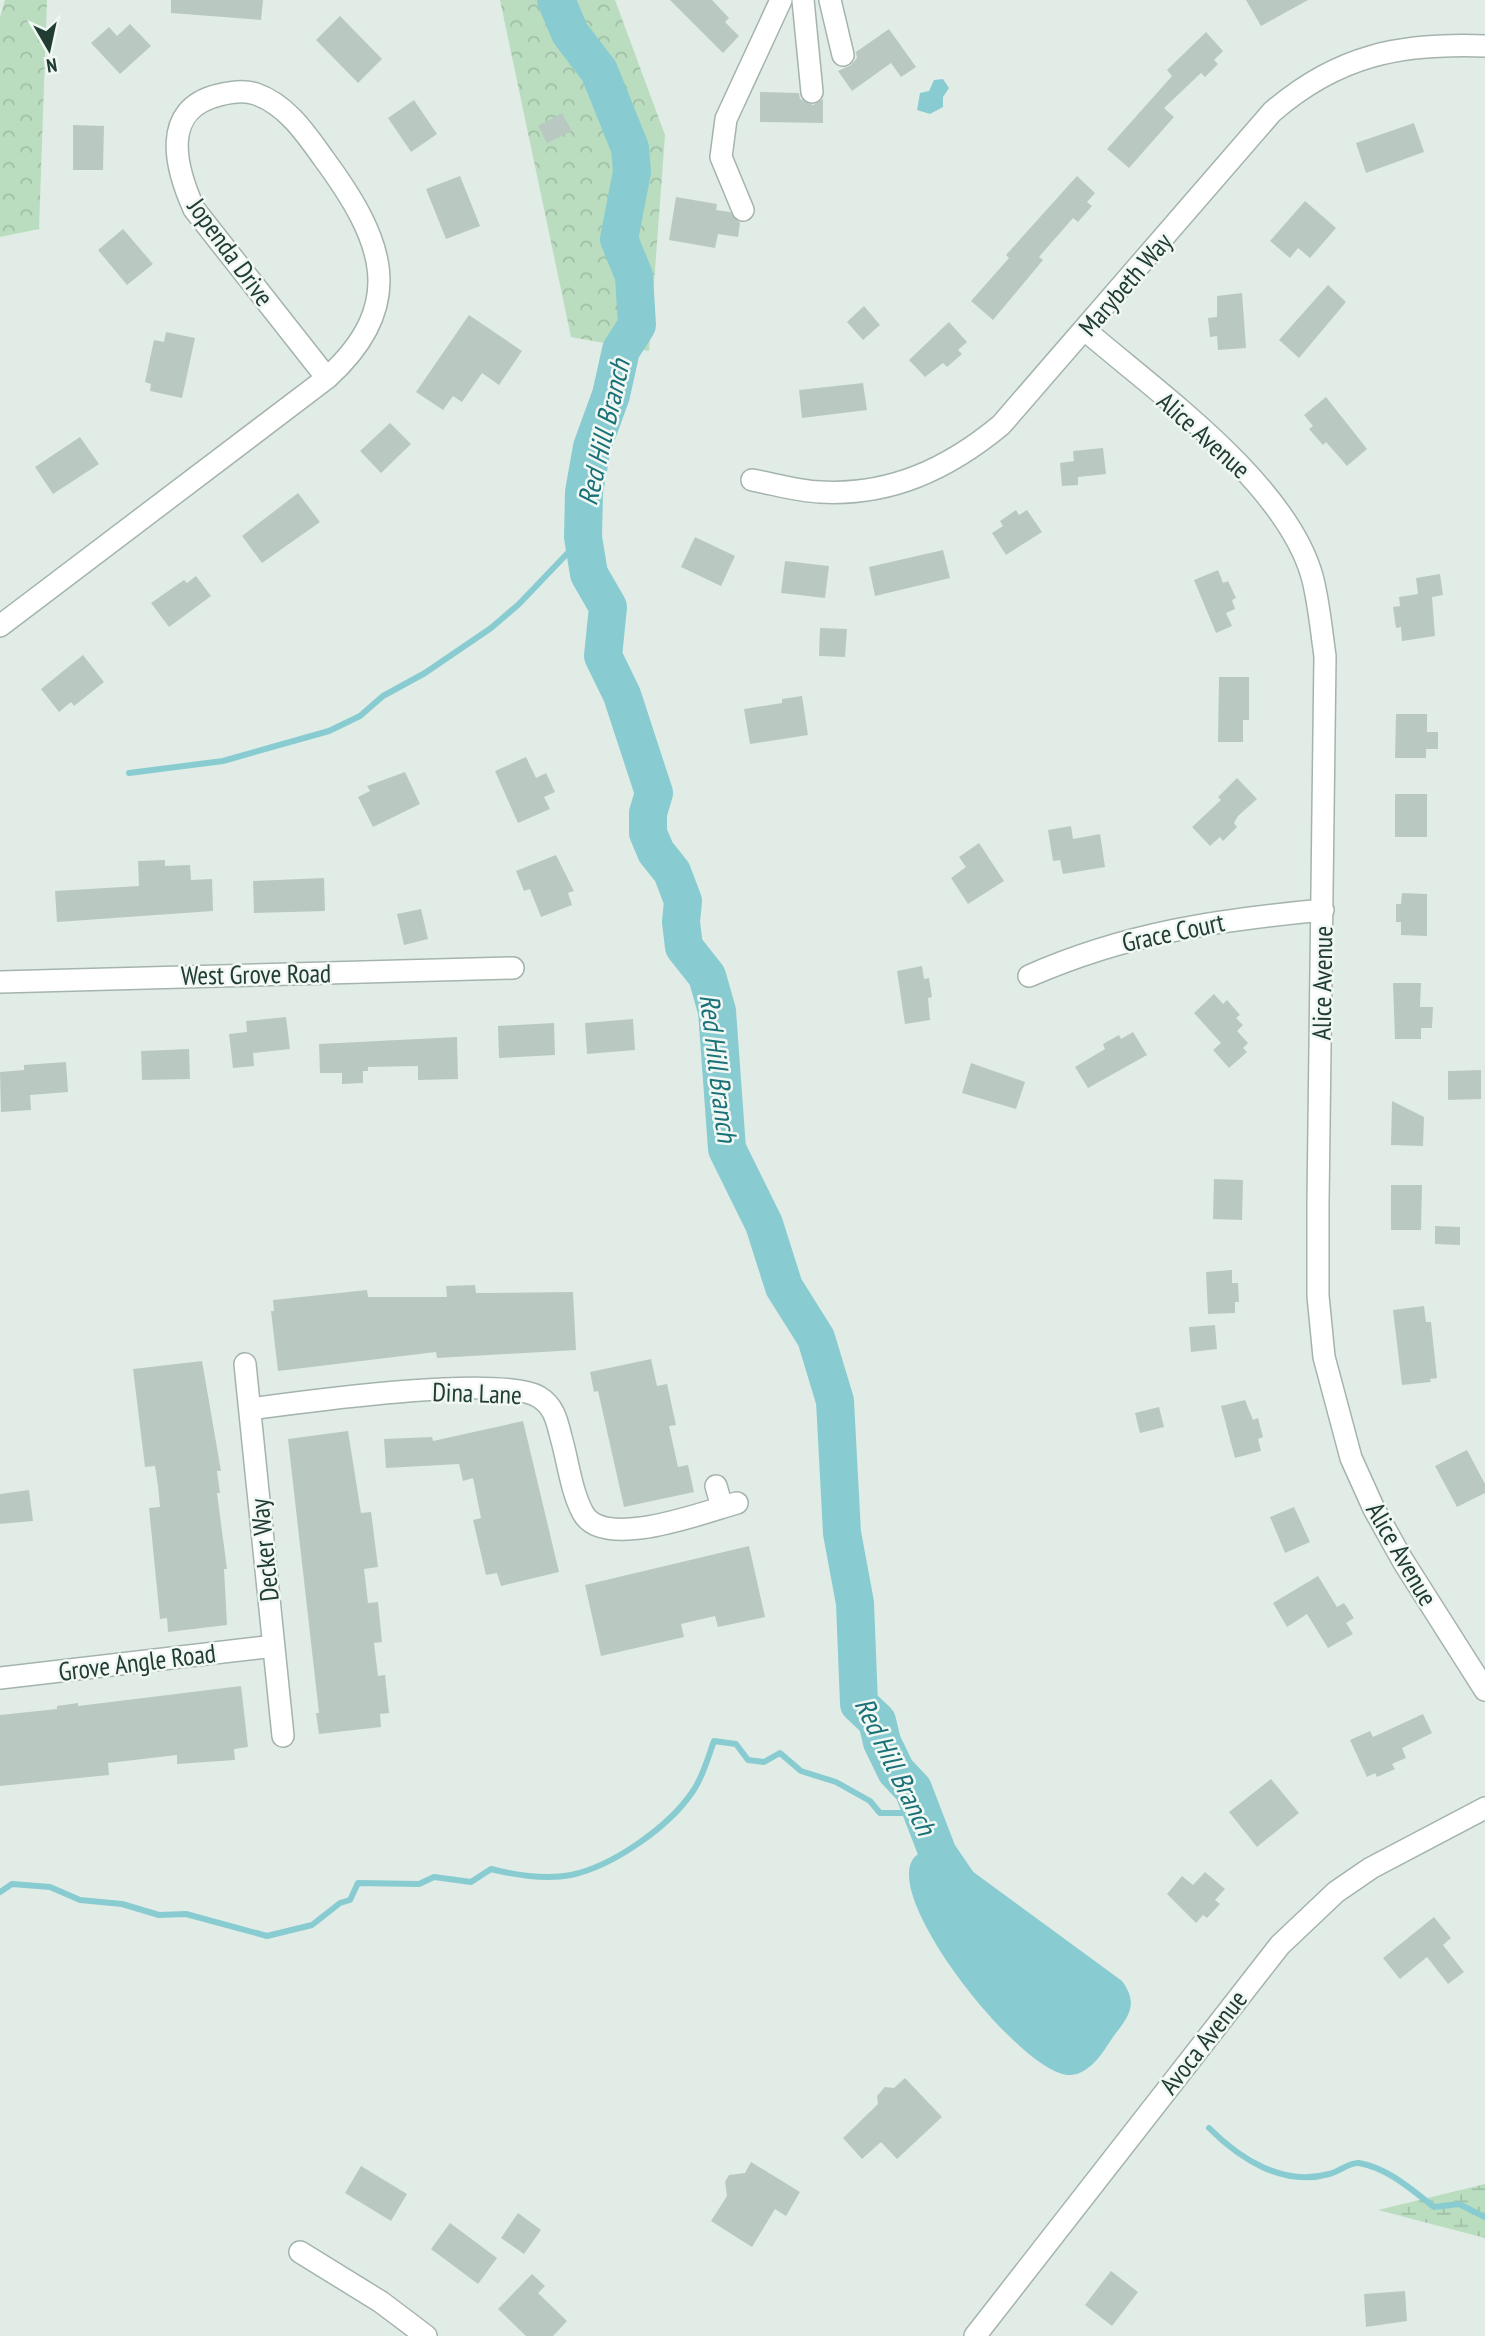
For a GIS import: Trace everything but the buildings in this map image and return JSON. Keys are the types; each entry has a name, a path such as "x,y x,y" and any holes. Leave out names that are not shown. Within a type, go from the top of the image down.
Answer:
{"street":[{"path":"743,210 721,157 726,119 781,0"},
{"path":"803,0 812,92"},
{"path":"830,0 844,55"},
{"name":"Marybeth Way","path":"752,480 817,492 861,493 902,484 938,469 971,450 1001,425 1272,112 1302,86 1335,69 1398,50 1447,44 1485,46"},
{"name":"Jopenda Drive","path":"0,626 327,378 353,354 369,328 378,303 378,273 362,216 298,122 275,104 255,94 232,92 211,97 192,109 180,125 177,164 183,184 194,209 327,378"},
{"name":"Alice Avenue","path":"1085,330 1248,471 1275,506 1311,574 1325,656 1318,1243 1324,1357 1351,1458 1374,1509 1403,1561 1485,1690"},
{"name":"Grace Court","path":"1029,976 1075,956 1166,930 1224,920 1323,910"},
{"name":"West Grove Road","path":"0,982 513,968"},
{"name":"Decker Way","path":"245,1364 283,1736"},
{"name":"Dina Lane","path":"250,1409 409,1391 510,1388 537,1395 552,1410 577,1498 584,1516 596,1526 627,1531 730,1505 716,1486"},
{"name":"Grove Angle Road","path":"0,1678 274,1646"},
{"name":"Avoca Avenue","path":"975,2336 1280,1945 1336,1892 1371,1868 1485,1808"},
{"path":"300,2252 381,2302 426,2336"}],"green space":[{"path":"5,0 47,0 39,229 0,237 0,17"},
{"path":"500,0 615,0 665,135 649,351 571,337"},
{"path":"1485,2184 1485,2238 1378,2210"}],"water":[{"path":"943,79 949,88 943,97 943,107 930,114 917,110 920,93 929,91 934,80"},
{"path":"926,1851 972,1871 1122,1981 1130,1996 1130,2010 1124,2023 1096,2061 1084,2071 1071,2075 1048,2067 1017,2044 985,2010 954,1970 928,1930 912,1893 910,1865"}],"waterway":[{"name":"Red Hill Branch","path":"556,0 570,33 599,71 630,148 632,172 619,239 634,276 637,325 621,350 611,395 592,447 584,492 583,537 589,574 608,607 603,656 622,695 654,793 648,813 648,833 656,852 672,872 683,901 681,922 684,947 707,976 717,1011 727,1149 764,1224 784,1287 816,1338 835,1401 842,1533 855,1603 859,1704 877,1721 882,1742 896,1771 913,1789 938,1854 968,1898"},
{"path":"129,773 223,761 329,731 360,716 383,696 425,673 491,628 519,604 583,537"},
{"path":"0,1892 12,1884 50,1887 80,1900 122,1904 159,1915 186,1914 267,1936 312,1925 340,1903 350,1900 358,1883 419,1884 434,1877 471,1882 491,1869 531,1876 571,1875 622,1854 670,1818 697,1785 714,1741 736,1744 748,1760 764,1762 780,1753 801,1771 836,1782 870,1801 880,1813 907,1813 910,1819 928,1824"},
{"name":"Red Hill Branch","path":"1209,2128 1234,2150 1263,2168 1295,2177 1312,2177 1333,2173 1359,2163 1390,2175 1434,2207 1459,2204 1485,2217"}]}
